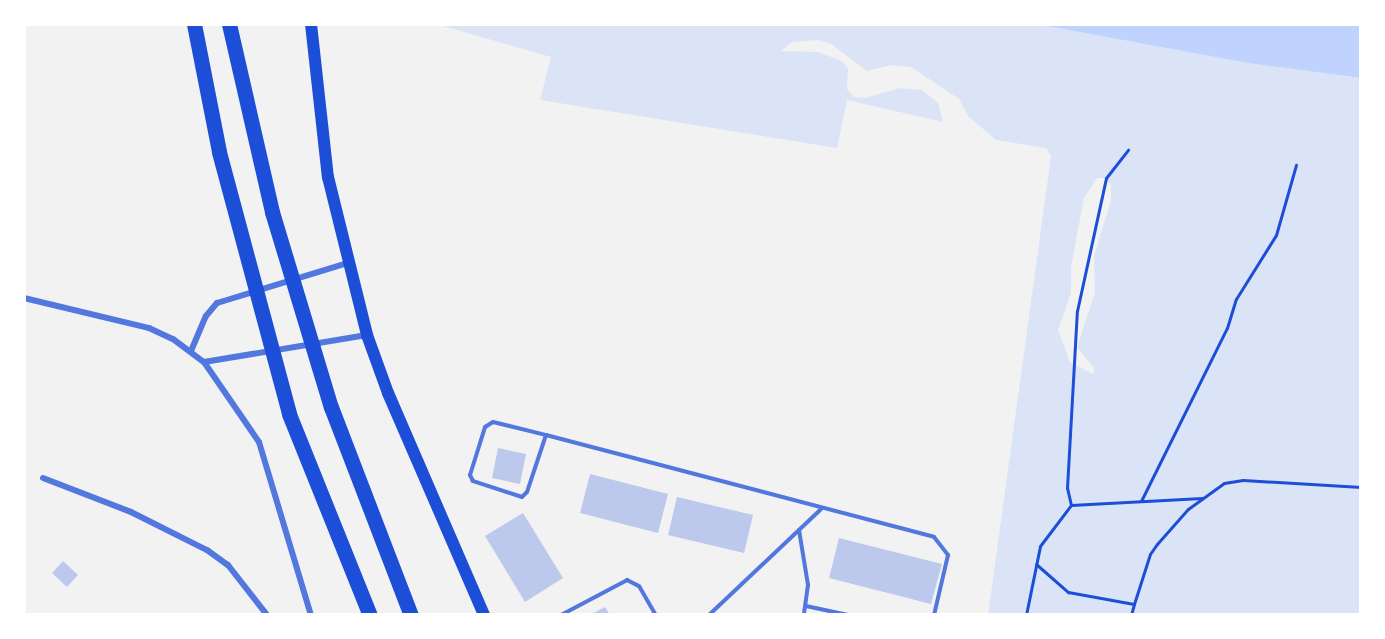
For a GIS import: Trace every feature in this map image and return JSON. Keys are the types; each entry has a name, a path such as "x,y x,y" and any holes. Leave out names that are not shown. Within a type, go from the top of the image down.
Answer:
{"highway":[{"path":"194,24 219,152 289,414 370,615"},
{"path":"229,24 272,212 331,407 411,615"}],"main road":[{"path":"311,24 328,177 367,335 388,393 484,615"}],"street":[{"path":"191,351 206,316 217,303 348,263"},
{"path":"24,298 149,328 191,351 204,362 259,442 311,615"},
{"path":"204,362 367,335"},
{"path":"43,478 111,503 207,550 228,565 267,615"}],"lane":[{"path":"546,435 527,492 522,497 473,481 470,475 487,424 493,422 546,435 940,540 948,555 934,615"},
{"path":"708,615 821,508"},
{"path":"799,530 807,575 804,615"},
{"path":"561,615 631,580 639,586 656,615"},
{"path":"806,606 848,615"}],"path":[{"path":"1071,505 1067,488 1077,310 1106,178 1128,150"},
{"path":"1141,501 1227,328 1236,299 1276,235 1296,165"},
{"path":"1131,615 1150,554 1188,509 1224,483 1243,480 1361,487"},
{"path":"1026,615 1035,564 1047,532 1071,505 1204,498"},
{"path":"1035,564 1068,592 1134,604"}],"shaded area":[{"path":"436,24 1036,24 1248,63 1361,78 1361,615 988,615 1051,156 1046,148 996,140 968,116 959,99 911,67 892,65 867,71 831,44 818,40 792,42 781,51 818,52 842,61 848,69 847,89 854,97 865,98 900,88 922,90 938,103 943,122 847,100 837,148 540,100 551,57","holes":["1097,178 1105,178 1111,185 1111,200 1094,256 1095,293 1077,347 1094,368 1093,374 1070,362 1058,330 1071,293 1071,267 1084,198"]}],"water":[{"path":"1036,24 1361,24 1361,78 1248,63"}],"building":[{"path":"498,448 526,454 520,484 492,478"},
{"path":"590,474 668,494 658,533 580,513"},
{"path":"677,497 753,515 744,553 668,535"},
{"path":"523,513 563,578 525,602 485,536"},
{"path":"839,538 942,564 931,604 829,578"},
{"path":"63,561 78,575 67,587 52,573"},
{"path":"605,607 610,615 590,615"}]}
